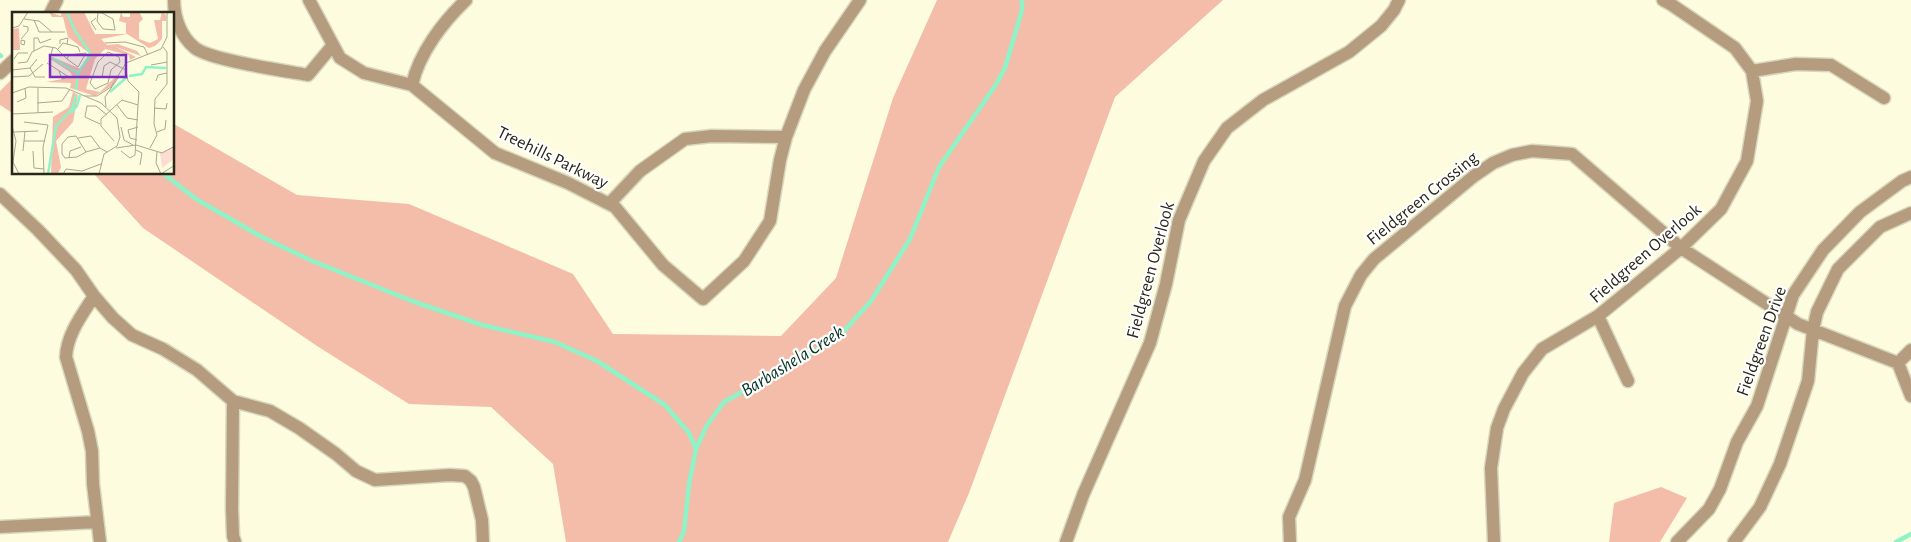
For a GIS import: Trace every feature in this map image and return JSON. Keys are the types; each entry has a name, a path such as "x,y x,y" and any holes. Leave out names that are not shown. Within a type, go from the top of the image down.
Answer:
{"street":[{"path":"51,12 57,0"},
{"path":"174,0 183,36 196,50 220,57 308,76 333,45"},
{"name":"Treehills Parkway","path":"309,0 340,58 364,73 412,85 496,153 568,183 615,207 662,265 703,299 744,260 770,220 780,160 786,137 804,90 825,51 860,0"},
{"path":"412,85 416,69 429,46 466,0"},
{"name":"Fieldgreen Overlook","path":"1066,542 1083,495 1150,342 1166,284 1178,220 1204,161 1227,128 1263,100 1349,52 1381,26 1394,10 1399,0"},
{"name":"Fieldgreen Overlook","path":"1494,542 1490,468 1497,428 1504,409 1523,373 1542,349 1598,316 1681,248 1721,209 1747,161 1757,101 1752,71 1736,48 1672,4 1662,0"},
{"path":"0,73 12,62"},
{"path":"1752,71 1796,64 1831,65 1884,98"},
{"path":"609,204 640,171 685,139 712,136 786,137"},
{"name":"Fieldgreen Crossing","path":"1290,542 1289,517 1305,480 1345,306 1361,275 1374,259 1474,176 1493,163 1512,156 1532,151 1572,154 1681,248 1785,316 1798,324 1898,363"},
{"name":"Fieldgreen Drive","path":"1677,542 1708,509 1720,488 1737,442 1757,406 1793,295 1823,250 1860,212 1902,180 1911,177"},
{"path":"0,194 76,270 94,296 113,318 132,335 162,349 196,370 233,401 270,411 299,428 336,454 356,471 375,480 450,475 464,476 471,481 482,520 483,542"},
{"path":"1734,542 1760,507 1780,464 1808,381 1813,330 1817,312 1838,269 1880,227 1911,213"},
{"path":"94,296 66,346 66,358 89,438 100,542"},
{"path":"1598,316 1628,381"},
{"path":"1911,350 1898,363 1911,396"},
{"path":"233,401 232,509 235,542"},
{"path":"0,528 97,522"}],"shaded area":[{"path":"937,0 1223,0 1115,97 969,493 948,542 566,542 553,464 491,407 409,404 317,346 143,228 95,175 175,175 175,125 297,195 409,204 573,274 613,334 781,336 836,278 893,98"},
{"path":"12,79 12,113 0,105 0,91"},
{"path":"1661,487 1687,498 1660,542 1609,542 1614,503"}],"waterway":[{"name":"Barbashela Creek","path":"679,542 684,531 689,484 696,449 707,425 724,402 816,350 844,331 871,301 910,239 939,167 995,86 1005,68 1022,10 1022,0"},
{"path":"165,175 196,199 260,236 310,260 412,301 482,325 555,342 597,361 665,405 689,433 696,449"},
{"path":"1896,542 1911,534"}]}
